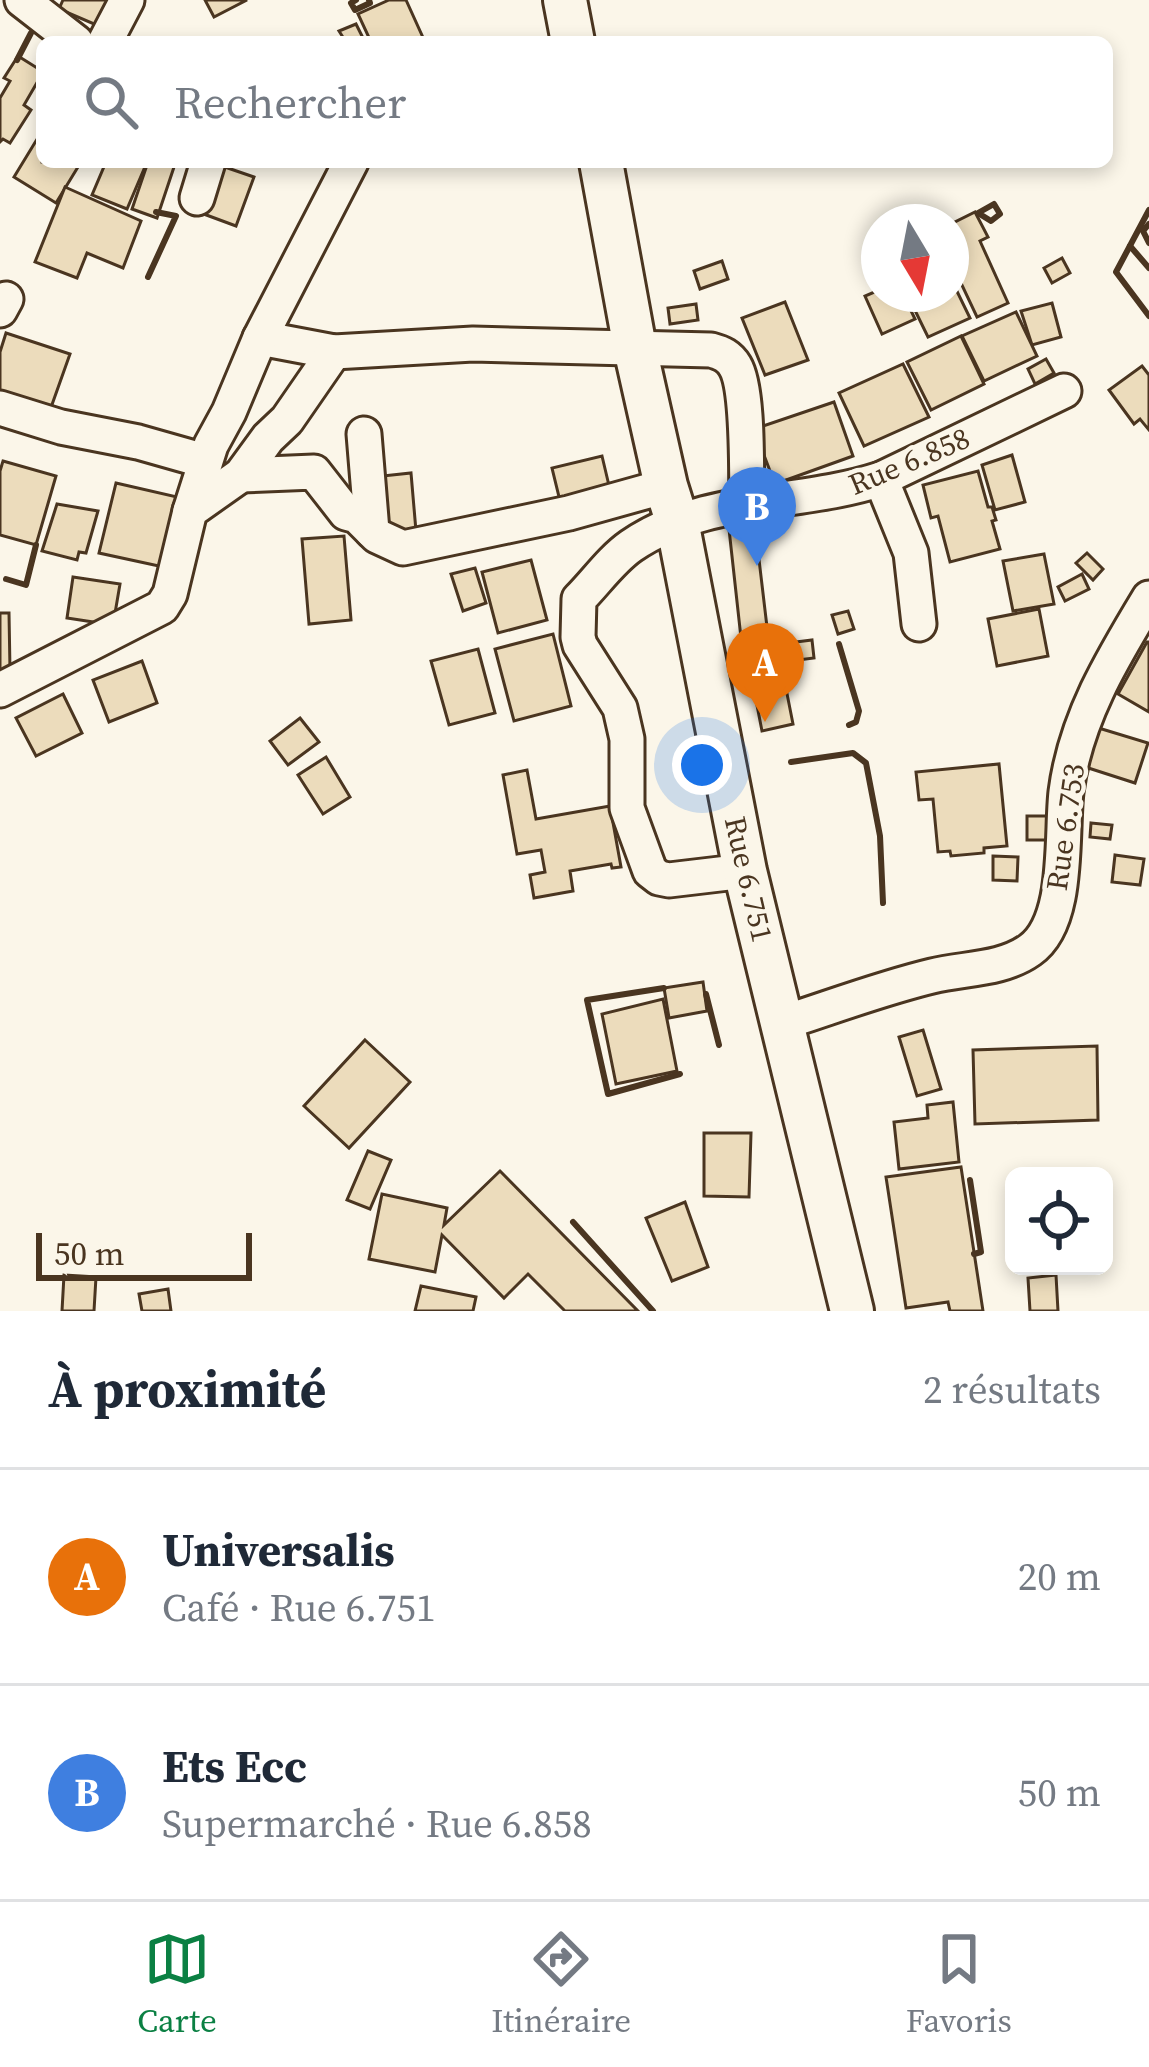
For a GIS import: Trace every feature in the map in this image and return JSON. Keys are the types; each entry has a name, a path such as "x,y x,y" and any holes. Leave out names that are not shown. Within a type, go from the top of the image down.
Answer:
{"main road":[{"path":"565,0 572,36"},
{"name":"Rue 6.751","path":"602,168 635,348 745,871 852,1311"}],"street":[{"path":"22,0 68,36"},
{"path":"108,36 128,0"},
{"path":"196,199 206,168"},
{"path":"0,690 162,607 170,594 205,461 260,338 349,168"},
{"path":"260,338 334,352 473,344 724,353 737,368 743,407 747,504"},
{"path":"190,511 241,475 334,352"},
{"name":"Rue 6.858","path":"372,531 403,548 569,513 671,504 747,504 852,489 1064,391"},
{"path":"0,408 205,461"},
{"path":"364,434 372,531"},
{"path":"241,475 314,472 346,513 357,516 372,531"},
{"path":"881,479 910,554 919,624"},
{"path":"671,504 579,599 578,637 620,708 627,739 627,808 650,871 669,880 745,871"},
{"name":"Rue 6.753","path":"782,1023 932,976 1004,963 1036,947 1052,918 1062,860 1066,790 1083,720 1149,598"}],"building":[{"path":"63,0 120,0 108,30 59,9"},
{"path":"205,0 247,0 214,17"},
{"path":"389,0 406,0 422,36 368,36 358,14"},
{"path":"356,24 362,36 342,36 339,31"},
{"path":"18,56 36,67 36,84 24,105 31,110 10,143 0,142 0,98 10,81 4,78"},
{"path":"36,141 36,168 77,168 56,203 14,177"},
{"path":"103,168 144,168 127,209 92,195"},
{"path":"146,168 174,168 157,218 132,209"},
{"path":"218,168 254,177 236,226 201,213"},
{"path":"65,187 141,221 123,268 87,253 77,278 35,262"},
{"path":"975,212 988,237 980,241 1008,303 977,317 969,300 969,215"},
{"path":"1062,258 1070,273 1052,283 1044,268"},
{"path":"722,261 728,279 700,289 694,271"},
{"path":"785,302 808,360 765,375 742,318"},
{"path":"1052,303 1061,337 1032,345 1021,311"},
{"path":"696,304 698,320 670,324 668,308"},
{"path":"872,312 912,312 915,319 882,334"},
{"path":"916,312 967,312 970,318 928,337"},
{"path":"1016,312 1037,356 984,381 962,336"},
{"path":"6,333 70,354 49,413 0,397 0,352"},
{"path":"961,336 984,384 931,410 907,362"},
{"path":"1046,359 1054,373 1035,384 1028,369"},
{"path":"903,364 929,417 864,446 839,393"},
{"path":"1142,366 1149,375 1149,430 1140,419 1134,424 1109,390"},
{"path":"834,402 853,456 775,484 754,429"},
{"path":"1012,455 1025,502 995,510 982,465"},
{"path":"602,456 611,494 561,505 552,468"},
{"path":"3,461 56,476 36,545 0,535"},
{"path":"978,471 996,520 992,521 1000,549 950,562 938,516 931,518 923,485"},
{"path":"411,473 416,531 379,534 373,477"},
{"path":"116,483 186,499 168,568 99,553"},
{"path":"57,504 98,511 86,553 79,552 77,560 42,551"},
{"path":"754,517 769,644 742,647 728,520"},
{"path":"344,536 351,620 309,624 302,539"},
{"path":"1087,553 1103,569 1093,580 1076,563"},
{"path":"1044,554 1054,604 1013,611 1003,561"},
{"path":"531,560 547,620 498,633 482,572"},
{"path":"475,568 486,603 463,611 451,574"},
{"path":"1082,574 1089,589 1065,601 1058,587"},
{"path":"73,577 120,584 113,625 67,618"},
{"path":"1039,609 1048,656 997,666 988,619"},
{"path":"848,611 854,629 838,634 832,615"},
{"path":"0,613 9,613 10,670 0,670"},
{"path":"553,634 571,706 514,721 495,649"},
{"path":"812,640 814,658 782,662 780,644"},
{"path":"1149,642 1149,712 1118,694"},
{"path":"778,648 793,724 762,731 747,654"},
{"path":"478,649 495,713 449,725 431,661"},
{"path":"142,661 157,703 109,722 93,680"},
{"path":"63,694 82,733 36,756 16,718"},
{"path":"300,718 319,742 288,765 270,741"},
{"path":"1092,726 1148,743 1135,783 1079,765"},
{"path":"326,757 350,797 323,814 298,775"},
{"path":"999,764 1007,846 951,856 950,851 938,852 933,799 919,800 916,772"},
{"path":"527,770 536,819 610,806 621,867 611,864 570,871 573,891 534,898 530,875 545,872 541,850 517,854 503,775"},
{"path":"1027,816 1052,816 1051,840 1027,840"},
{"path":"1091,823 1112,825 1110,839 1090,837"},
{"path":"1115,855 1144,859 1140,885 1112,882"},
{"path":"993,856 1018,857 1017,881 993,880"},
{"path":"703,982 707,1011 669,1018 664,988"},
{"path":"663,999 677,1071 616,1084 602,1014"},
{"path":"923,1030 941,1089 917,1096 899,1037"},
{"path":"365,1040 410,1082 349,1148 304,1106"},
{"path":"1097,1046 1098,1120 975,1124 973,1050"},
{"path":"953,1102 959,1162 899,1169 894,1122 928,1118 927,1105"},
{"path":"704,1133 751,1133 749,1197 704,1196"},
{"path":"368,1151 391,1160 370,1209 347,1200"},
{"path":"961,1167 983,1311 950,1311 948,1302 906,1308 886,1177"},
{"path":"500,1171 638,1311 565,1311 528,1274 504,1298 442,1235 435,1272 369,1259 382,1194 447,1208 444,1225"},
{"path":"685,1202 708,1267 672,1281 646,1218"},
{"path":"64,1275 96,1277 94,1311 62,1311"},
{"path":"1056,1275 1058,1311 1030,1311 1028,1278"},
{"path":"421,1286 476,1297 473,1311 415,1311"},
{"path":"168,1289 171,1311 142,1311 139,1294"}],"wall":[{"path":"356,0 351,3 355,10 369,0"},
{"path":"17,60 31,33"},
{"path":"994,204 1000,214 991,221 978,213 994,204"},
{"path":"1149,210 1116,272 1149,316"},
{"path":"148,277 176,216 156,212"},
{"path":"1149,224 1143,231 1149,243"},
{"path":"1130,246 1149,268"},
{"path":"6,579 26,585 36,545"},
{"path":"839,644 859,711 856,722 849,725"},
{"path":"791,762 853,753 866,763 880,836 883,903"},
{"path":"664,988 587,1000 608,1094 680,1074"},
{"path":"706,994 719,1045"},
{"path":"970,1180 981,1252 974,1254"},
{"path":"573,1222 653,1311"}],"place":[{"name":"Ets Ecc","path":"757,566"},
{"name":"Universalis","path":"765,722"}]}
